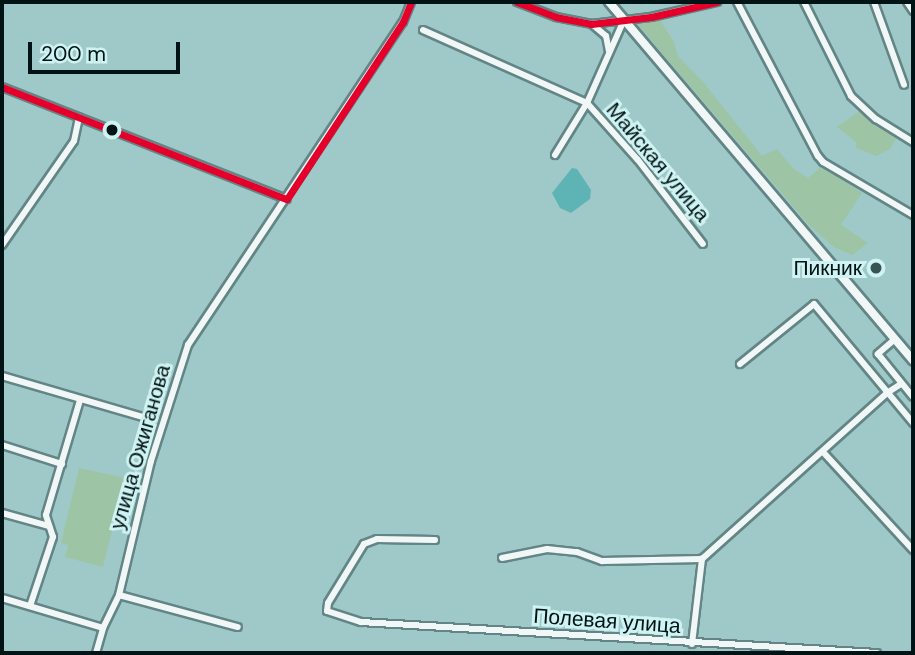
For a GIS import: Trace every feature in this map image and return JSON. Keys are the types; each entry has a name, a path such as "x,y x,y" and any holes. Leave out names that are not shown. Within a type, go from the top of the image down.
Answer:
{"main road":[{"path":"609,2 913,360"}],"street":[{"name":"улица Ожиганова","path":"96,653 103,628 119,595 151,461 188,345 403,22 411,2"},
{"path":"517,2 565,20 591,24 718,2"},
{"path":"737,2 823,162 913,215"},
{"path":"804,2 851,96 876,119 913,142"},
{"path":"876,2 904,85"},
{"path":"907,2 913,11"},
{"path":"555,155 587,103 624,20"},
{"path":"591,24 606,36 609,51"},
{"path":"423,30 587,103"},
{"path":"2,87 287,199"},
{"name":"Майская улица","path":"587,103 638,160 703,244"},
{"path":"2,245 74,141 79,118"},
{"path":"740,364 814,304 913,423"},
{"path":"895,339 878,354 913,397"},
{"path":"2,376 143,417"},
{"path":"502,558 547,549 577,552 610,561 702,559 887,393 901,384"},
{"path":"30,606 53,537 47,515 80,400"},
{"path":"2,445 62,464"},
{"path":"823,452 913,550"},
{"path":"2,513 49,526"},
{"name":"Полевая улица","path":"435,540 377,540 364,544 327,607 331,614 361,622 692,644 877,653"},
{"path":"692,644 702,559"},
{"path":"119,595 238,627"},
{"path":"2,598 103,628"}],"green space":[{"path":"660,20 674,42 678,56 704,83 762,156 777,149 794,169 808,178 822,166 862,193 841,225 868,243 852,255 834,247 809,225 637,24"},
{"path":"861,110 897,137 890,149 876,156 856,148 856,142 837,127"},
{"path":"79,468 125,478 103,567 65,557 68,545 61,543"}],"water":[{"path":"572,168 577,169 591,190 590,199 571,213 560,208 552,193"}],"transit line":[{"path":"2,87 287,199 403,22 411,2"},
{"path":"517,2 556,17 591,24 651,17 717,2"}],"place":[{"name":"Пикник","path":"876,268"}]}
